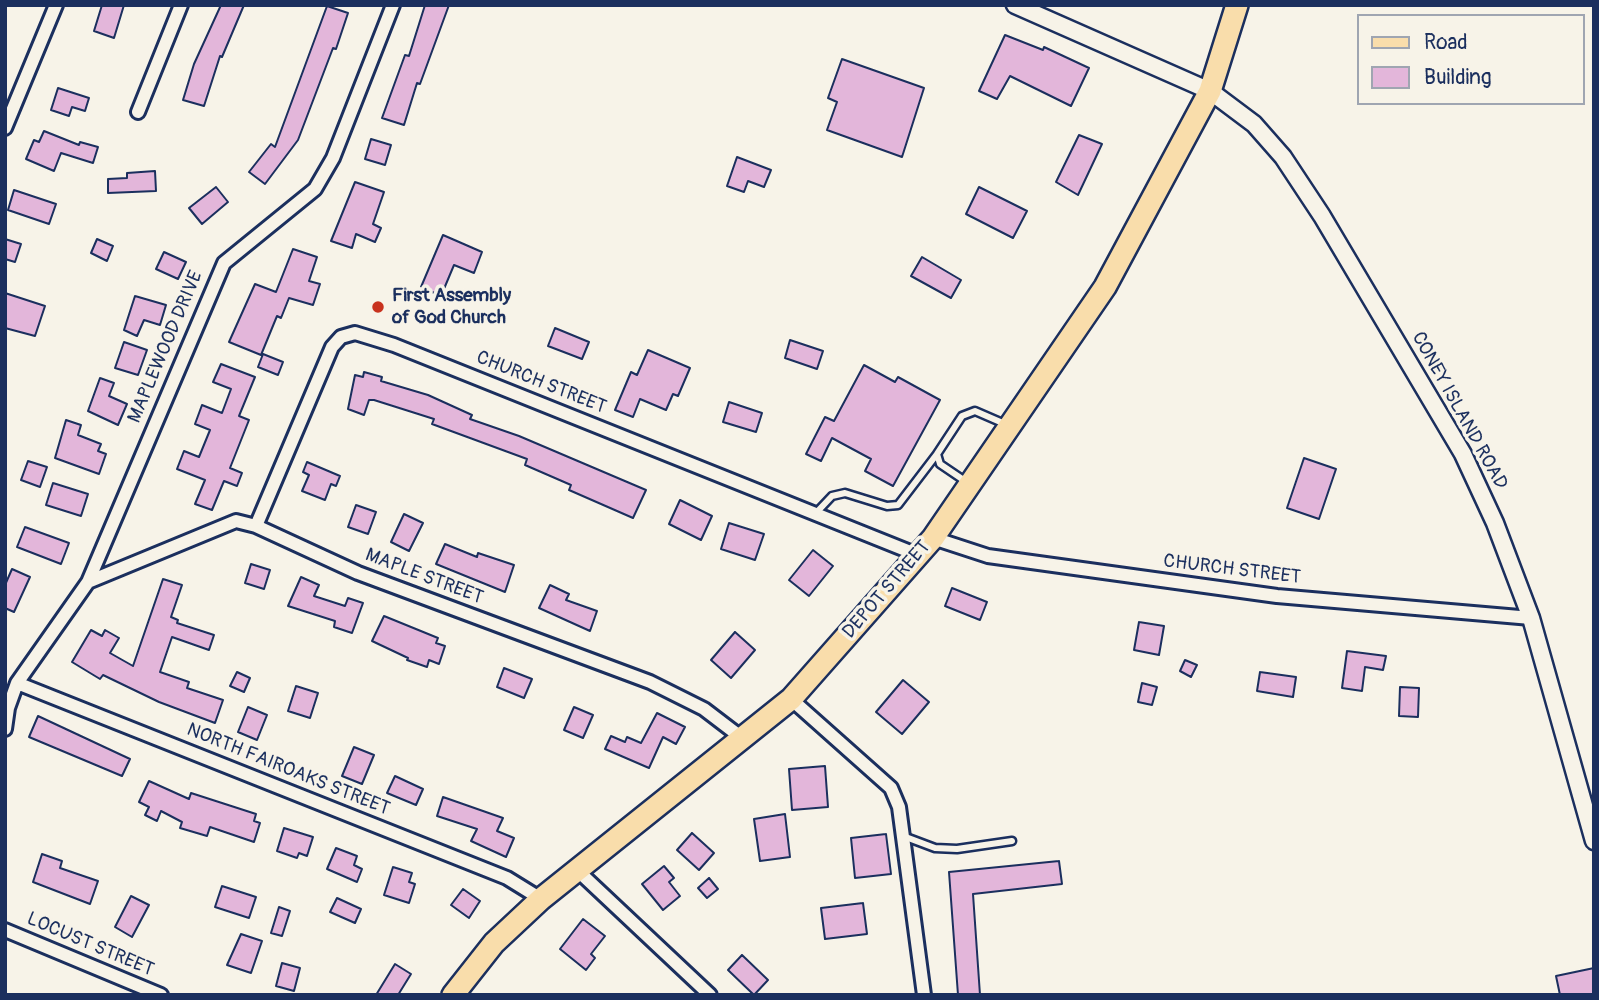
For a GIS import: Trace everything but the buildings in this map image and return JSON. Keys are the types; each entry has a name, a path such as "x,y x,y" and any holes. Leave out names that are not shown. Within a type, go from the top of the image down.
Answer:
{"main road":[{"name":"DEPOT STREET","path":"453,995 494,943 541,899 791,699 933,538 1105,287 1210,91 1237,5"}],"street":[{"path":"5,128 56,5"},
{"path":"138,112 181,5"},
{"name":"MAPLEWOOD DRIVE","path":"5,729 8,708 17,682 88,582 224,263 315,189 332,158 393,5"},
{"name":"CONEY ISLAND ROAD","path":"1015,5 1210,91 1254,124 1283,157 1322,216 1463,454 1495,523 1531,618 1594,841"},
{"name":"CHURCH STREET","path":"256,526 332,347 341,337 355,333 394,345 918,555"},
{"name":"MAPLE STREET","path":"88,582 236,521 256,526 358,573 650,682 704,709 742,738"},
{"name":"CHURCH STREET","path":"933,538 988,556 1249,592 1531,618"},
{"name":"NORTH FAIROAKS STREET","path":"17,682 507,878 541,899"},
{"path":"791,699 891,789 899,807 924,995"},
{"path":"577,870 710,995"},
{"name":"LOCUST STREET","path":"5,930 161,995"}],"lane":[{"path":"813,515 832,496 845,493 887,506 898,505 962,416 975,411 1010,426"},
{"path":"937,454 940,464 970,484"},
{"path":"903,836 946,848 1012,841"}],"place":[{"name":"First Assembly of God Church","path":"378,307"}]}
